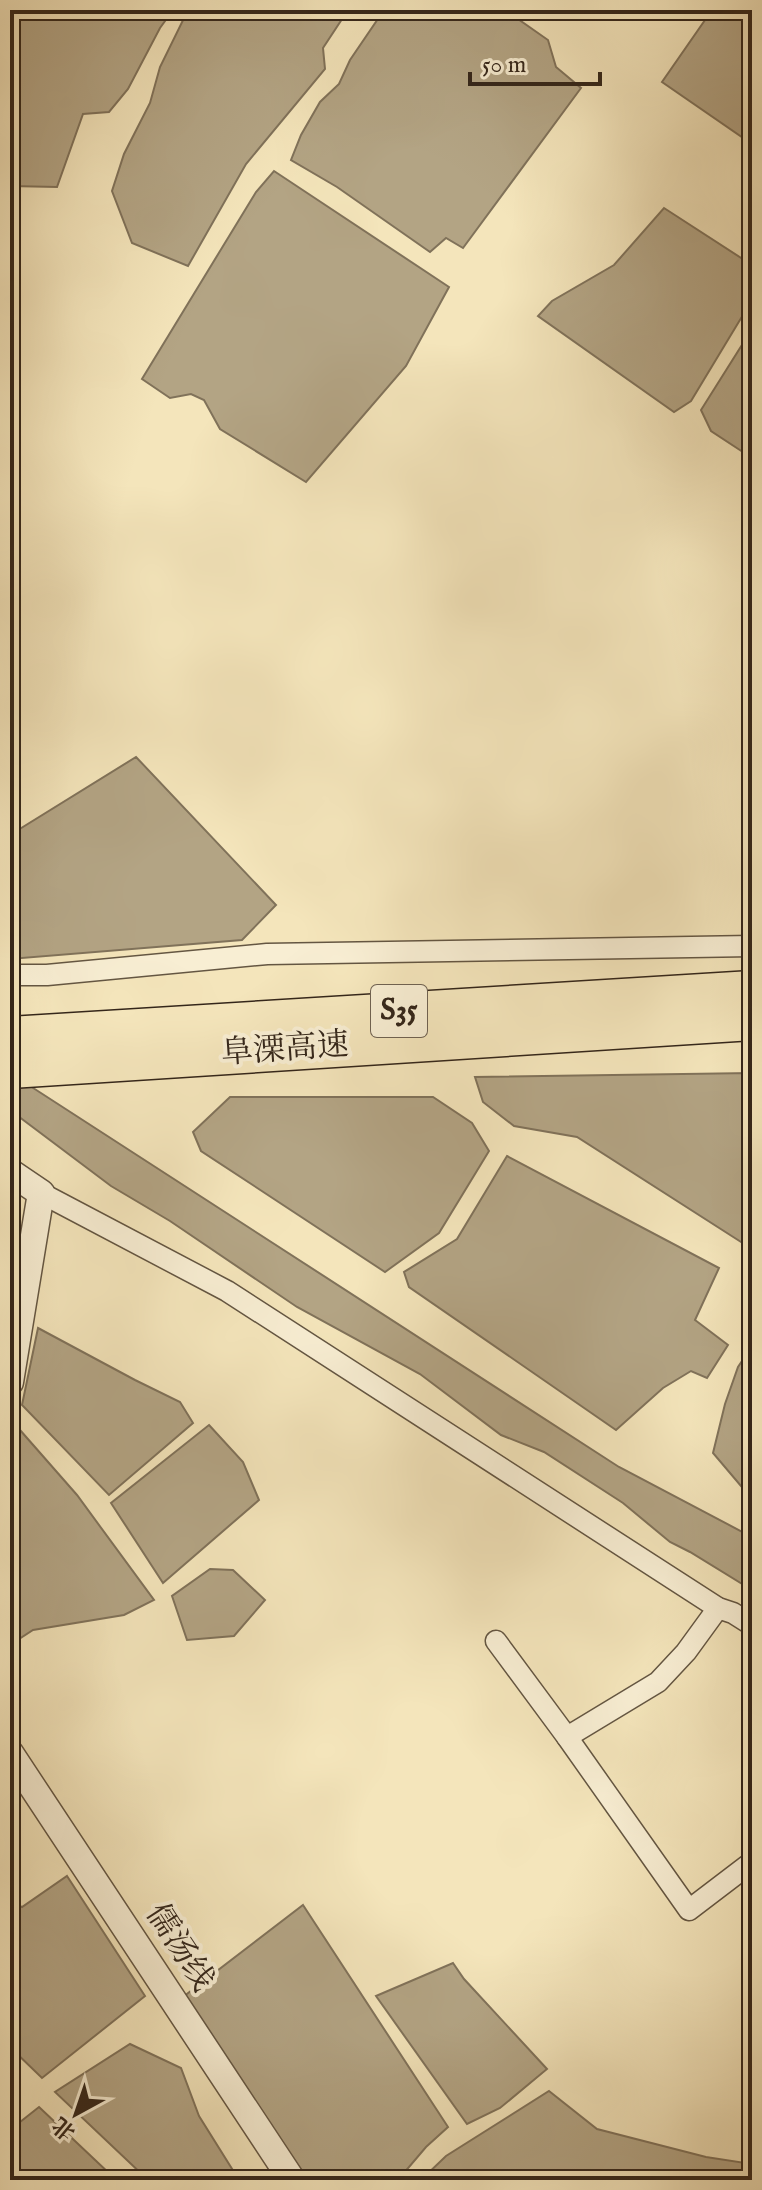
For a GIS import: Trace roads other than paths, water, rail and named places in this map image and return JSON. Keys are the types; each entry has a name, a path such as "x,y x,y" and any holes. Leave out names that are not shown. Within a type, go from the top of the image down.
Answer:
{"highway":[{"name":"阜溧高速","path":"28,1034 752,990"},
{"name":"阜溧高速","path":"10,1069 752,1021"}],"street":[{"path":"10,975 47,975 267,954 752,946"},
{"path":"10,1172 41,1193 227,1291 718,1608 752,1625"},
{"path":"10,1382 41,1193"},
{"path":"567,1737 658,1682 686,1652 718,1608"},
{"path":"496,1641 689,1910 752,1862"},
{"name":"儒汤线","path":"10,1753 292,2180"}]}
